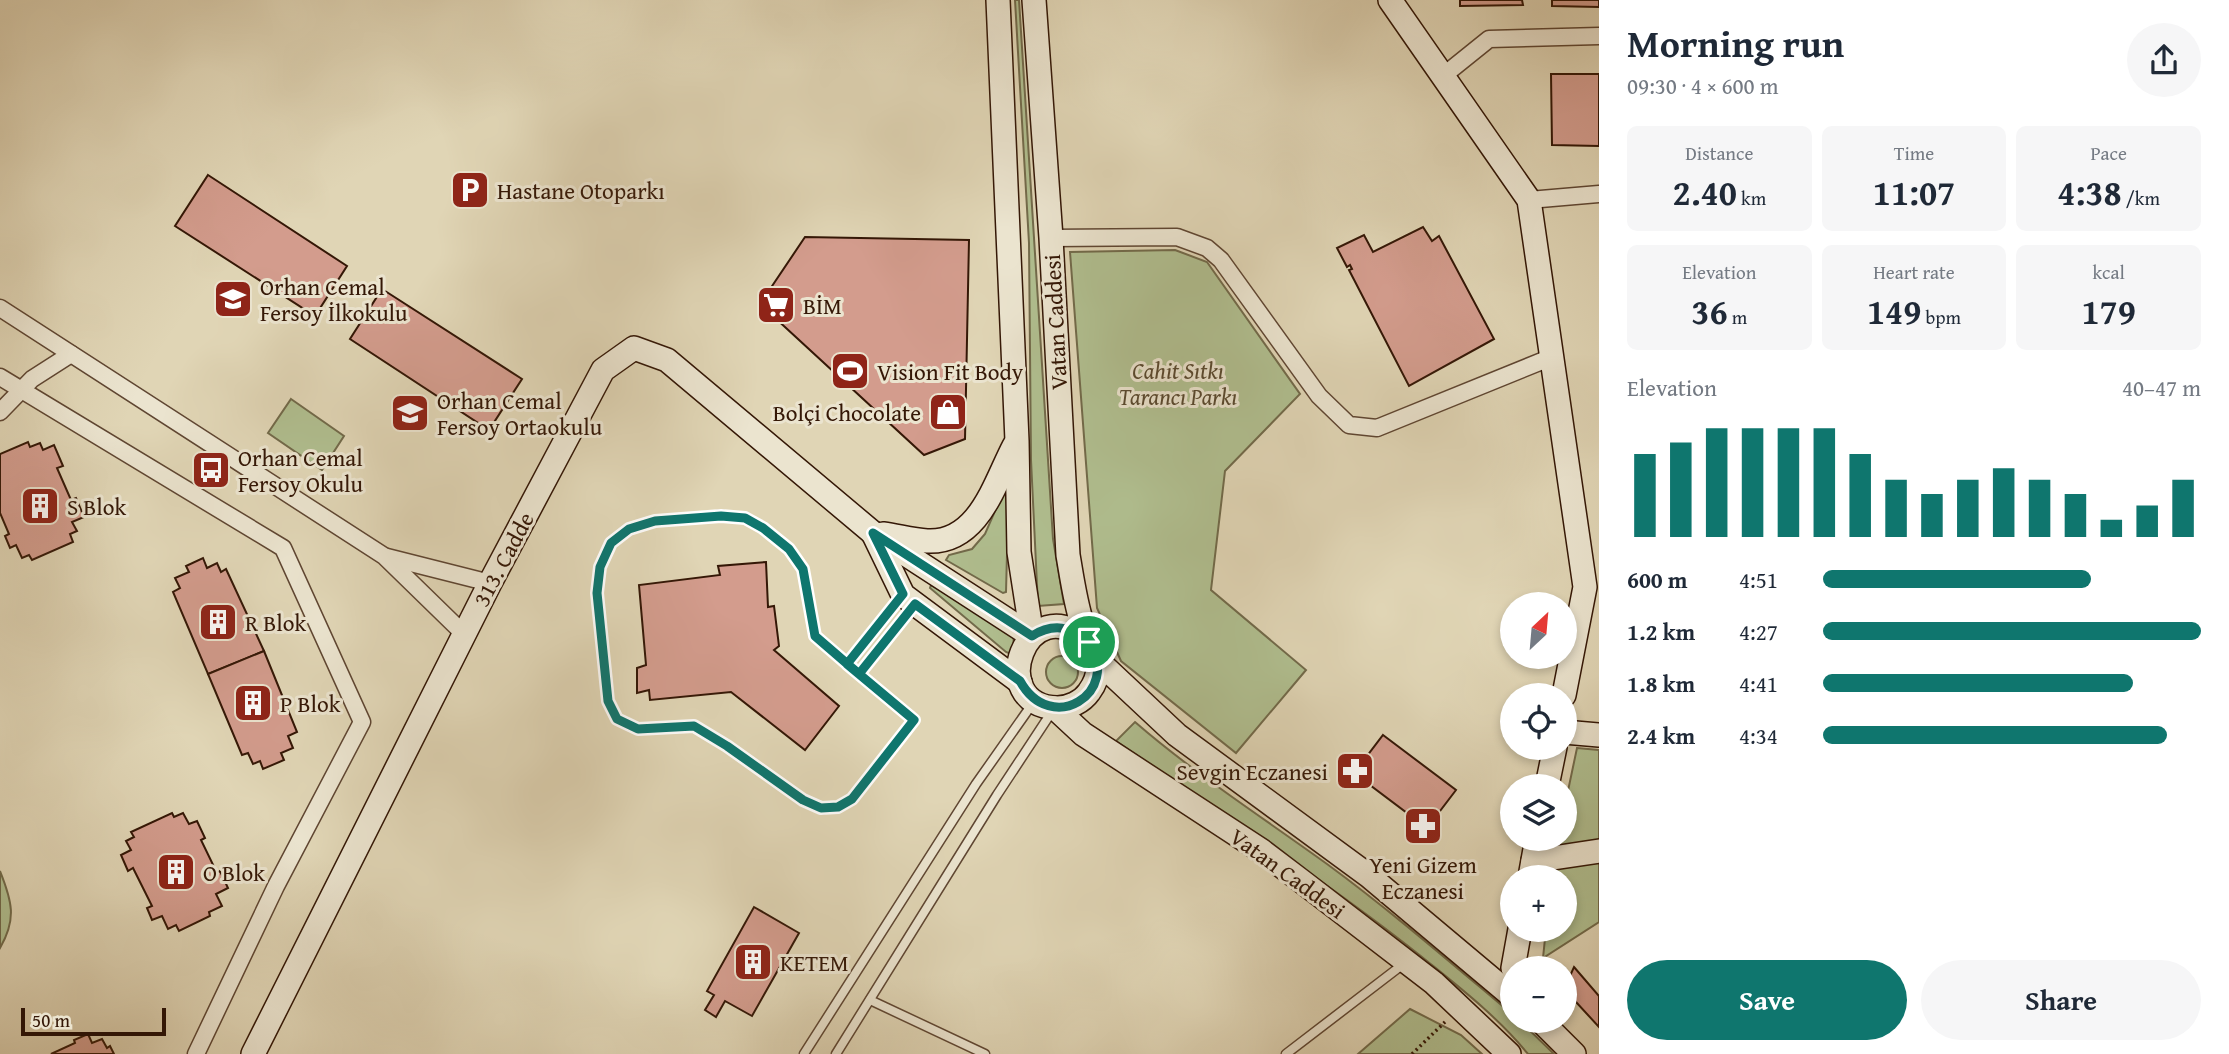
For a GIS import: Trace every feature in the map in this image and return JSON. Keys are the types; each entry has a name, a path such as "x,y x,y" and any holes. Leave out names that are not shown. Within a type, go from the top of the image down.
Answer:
{"main road":[{"name":"Vatan Caddesi","path":"998,0 1017,441 1019,552 1032,636 1045,629 1065,628 1075,631 1177,735 1350,862 1500,979"},
{"name":"Vatan Caddesi","path":"1034,0 1069,555 1075,598 1093,652"},
{"path":"1390,0 1529,200 1585,587 1566,683"},
{"name":"313. Cadde","path":"253,1054 490,583 603,370 634,348 667,360 873,533 1032,636"},
{"path":"873,533 930,541 963,531 984,508 1017,441"},
{"name":"313. Cadde","path":"873,533 909,599 1020,681"},
{"path":"1020,681 1019,656 1032,636"},
{"path":"1045,704 1077,703 1087,696 1098,674 1093,652"},
{"name":"Vatan Caddesi","path":"1020,681 1026,692 1083,734 1262,851 1407,961 1510,1054"},
{"path":"1577,733 1599,735"},
{"path":"1533,859 1599,851"},
{"path":"1553,1033 1574,1054"}],"street":[{"path":"1443,75 1489,39 1599,36"},
{"path":"1529,200 1599,194"},
{"path":"1051,238 1177,237 1207,248 1221,260 1319,396 1349,425 1377,428 1552,357"},
{"path":"0,308 384,556 464,634"},
{"path":"0,412 32,379 71,354"},
{"path":"0,377 283,548 362,722 276,886 196,1054"},
{"path":"384,556 490,583"}],"lane":[{"path":"721,516 745,518 763,528 789,549 803,569 815,636 859,674 914,720 860,790 838,807 821,808 803,800 694,726 638,729 617,719 608,701 597,593 600,567 611,543 629,529 655,521 721,516"},
{"path":"847,664 909,599"},
{"path":"859,674 909,599"},
{"path":"836,1054 997,795 1045,704"},
{"path":"804,1054 976,784 1045,704"},
{"path":"1286,1054 1407,961"},
{"path":"870,1000 985,1054"}],"path":[{"path":"1412,1054 1460,1008"}],"green space":[{"path":"1015,0 1019,0 1053,539 1064,604 1038,606 1031,460 1029,243"},
{"name":"Cahit Sıtkı Tarancı Parkı","path":"1175,250 1207,262 1300,394 1225,471 1211,590 1306,670 1236,753 1121,661 1097,608 1070,252"},
{"path":"291,399 344,436 322,470 268,433"},
{"path":"1009,479 1006,592 1003,593 946,560 949,555 972,549 985,534"},
{"path":"931,585 1014,630 1013,655 930,588"},
{"path":"1062,656 1074,660 1078,672 1074,684 1062,688 1050,684 1046,672 1050,660"},
{"path":"1135,722 1205,777 1327,864 1421,938 1500,1004 1500,1023 1385,928 1116,741"},
{"path":"1577,748 1599,750 1599,922 1577,936 1577,865 1553,865 1555,851 1577,851 1577,774 1572,774 1574,760 1577,760"},
{"path":"0,871 10,901 11,919 0,948"},
{"path":"1545,942 1568,942 1546,956 1543,956"},
{"path":"1410,1009 1461,1035 1482,1054 1358,1054"},
{"path":"1509,1033 1532,1033 1554,1054 1528,1054"}],"building":[{"path":"1460,0 1522,0 1523,5 1460,6"},
{"path":"1552,0 1599,0 1599,7 1552,6"},
{"path":"1551,74 1599,74 1599,146 1552,145"},
{"path":"208,175 347,266 315,316 175,226"},
{"path":"1423,227 1432,241 1439,236 1494,339 1409,386 1349,270 1352,269 1350,265 1347,267 1337,248 1364,235 1373,252"},
{"path":"805,237 969,240 965,439 924,455 760,304"},
{"path":"382,289 522,379 489,430 350,339"},
{"name":"S Blok","path":"28,442 30,447 40,443 43,450 54,445 63,466 57,468 71,500 76,498 84,517 72,522 77,531 70,534 73,542 32,560 29,555 22,558 16,545 10,548 5,536 9,534 0,513 0,454"},
{"name":"R Blok","path":"203,558 207,568 217,563 221,572 226,569 264,651 208,674 173,592 180,588 175,578 189,572 186,566"},
{"path":"766,562 768,607 774,606 779,646 774,650 839,706 805,750 731,692 650,700 649,690 637,693 637,668 646,665 639,585 720,575 718,566"},
{"name":"P Blok","path":"264,651 297,732 288,736 293,748 281,753 284,760 263,769 260,761 253,764 248,753 242,755 208,674"},
{"path":"1383,735 1456,790 1427,828 1354,773"},
{"name":"O Blok","path":"172,813 174,817 183,813 189,824 197,821 205,838 201,840 217,873 220,871 228,888 216,894 222,906 209,912 210,916 179,931 176,925 168,929 162,916 152,920 147,908 152,906 133,868 128,871 121,855 131,850 126,841 134,837 131,832"},
{"name":"KETEM","path":"754,907 799,933 752,1016 725,1001 716,1017 705,1010 714,995 707,991"},
{"path":"1577,970 1599,996 1599,1027 1577,1003"},
{"path":"88,1034 92,1043 102,1039 114,1054 51,1054 75,1043 74,1040"}],"place":[{"name":"Hastane Otoparkı","path":"470,190"},
{"name":"Orhan Cemal Fersoy İlkokulu","path":"233,299"},
{"name":"BİM","path":"776,305"},
{"name":"Vision Fit Body","path":"850,371"},
{"name":"Bolçi Chocolate","path":"948,412"},
{"name":"Orhan Cemal Fersoy Ortaokulu","path":"410,413"},
{"name":"Orhan Cemal Fersoy Okulu","path":"211,470"},
{"name":"S Blok","path":"40,506"},
{"name":"R Blok","path":"218,622"},
{"name":"P Blok","path":"253,703"},
{"name":"Sevgin Eczanesi","path":"1355,771"},
{"name":"Yeni Gizem Eczanesi","path":"1423,826"},
{"name":"O Blok","path":"176,872"},
{"name":"KETEM","path":"753,962"}],"route":[{"path":"1089,642 1075,631 1065,628 1045,629 1032,636 873,533 903,594 847,664 914,720 852,799 838,807 821,808 803,800 694,726 638,729 617,719 608,701 597,593 600,567 611,543 629,529 655,521 721,516 745,518 763,528 789,549 803,569 815,636 847,664 859,674 915,604 1020,681 1031,698 1055,708 1077,703 1087,696 1094,685 1098,662 1089,642"}]}
